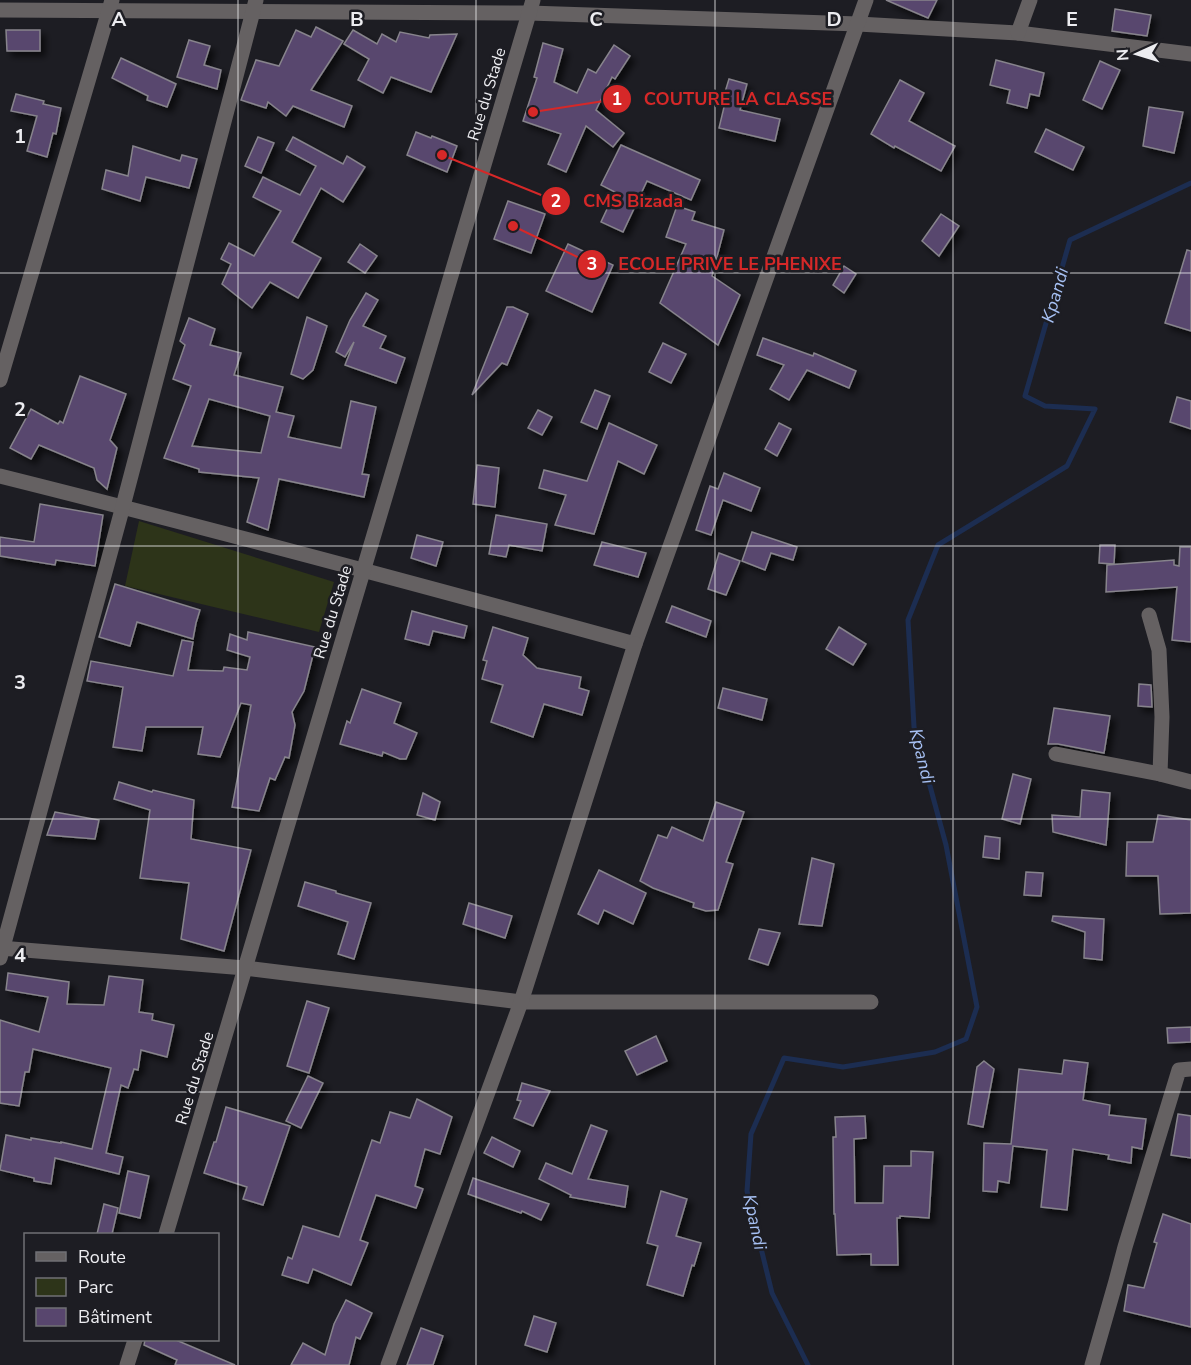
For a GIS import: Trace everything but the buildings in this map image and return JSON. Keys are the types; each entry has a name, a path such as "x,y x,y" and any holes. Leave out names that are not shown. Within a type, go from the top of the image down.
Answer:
{"street":[{"path":"388,1365 520,1002 635,644 866,0"},
{"path":"1018,33 1030,0"},
{"path":"0,10 111,5 531,6 1018,33 1191,54"},
{"path":"0,380 111,5"},
{"path":"254,6 123,506 1,951 245,968 520,1002 871,1002"},
{"name":"Rue du Stade","path":"166,1233 531,6"},
{"path":"0,476 123,506 635,644"},
{"path":"1149,615 1159,650 1162,717 1160,774"},
{"path":"1056,754 1191,782"},
{"path":"1092,1365 1179,1070 1191,1069"},
{"path":"127,1365 135,1341"}],"green space":[{"path":"139,521 334,582 319,632 125,586"}],"waterway":[{"name":"Kpandi","path":"808,1365 772,1293 747,1191 751,1134 784,1058 843,1067 935,1052 966,1039 977,1007 946,845 914,727 908,620 938,545 1067,466 1095,409 1045,406 1025,396 1070,240 1191,183"}],"place":[{"name":"COUTURE LA CLASSE","path":"533,112"},
{"name":"CMS Bizada","path":"442,155"},
{"name":"ECOLE PRIVE LE PHENIXE","path":"513,226"}]}
